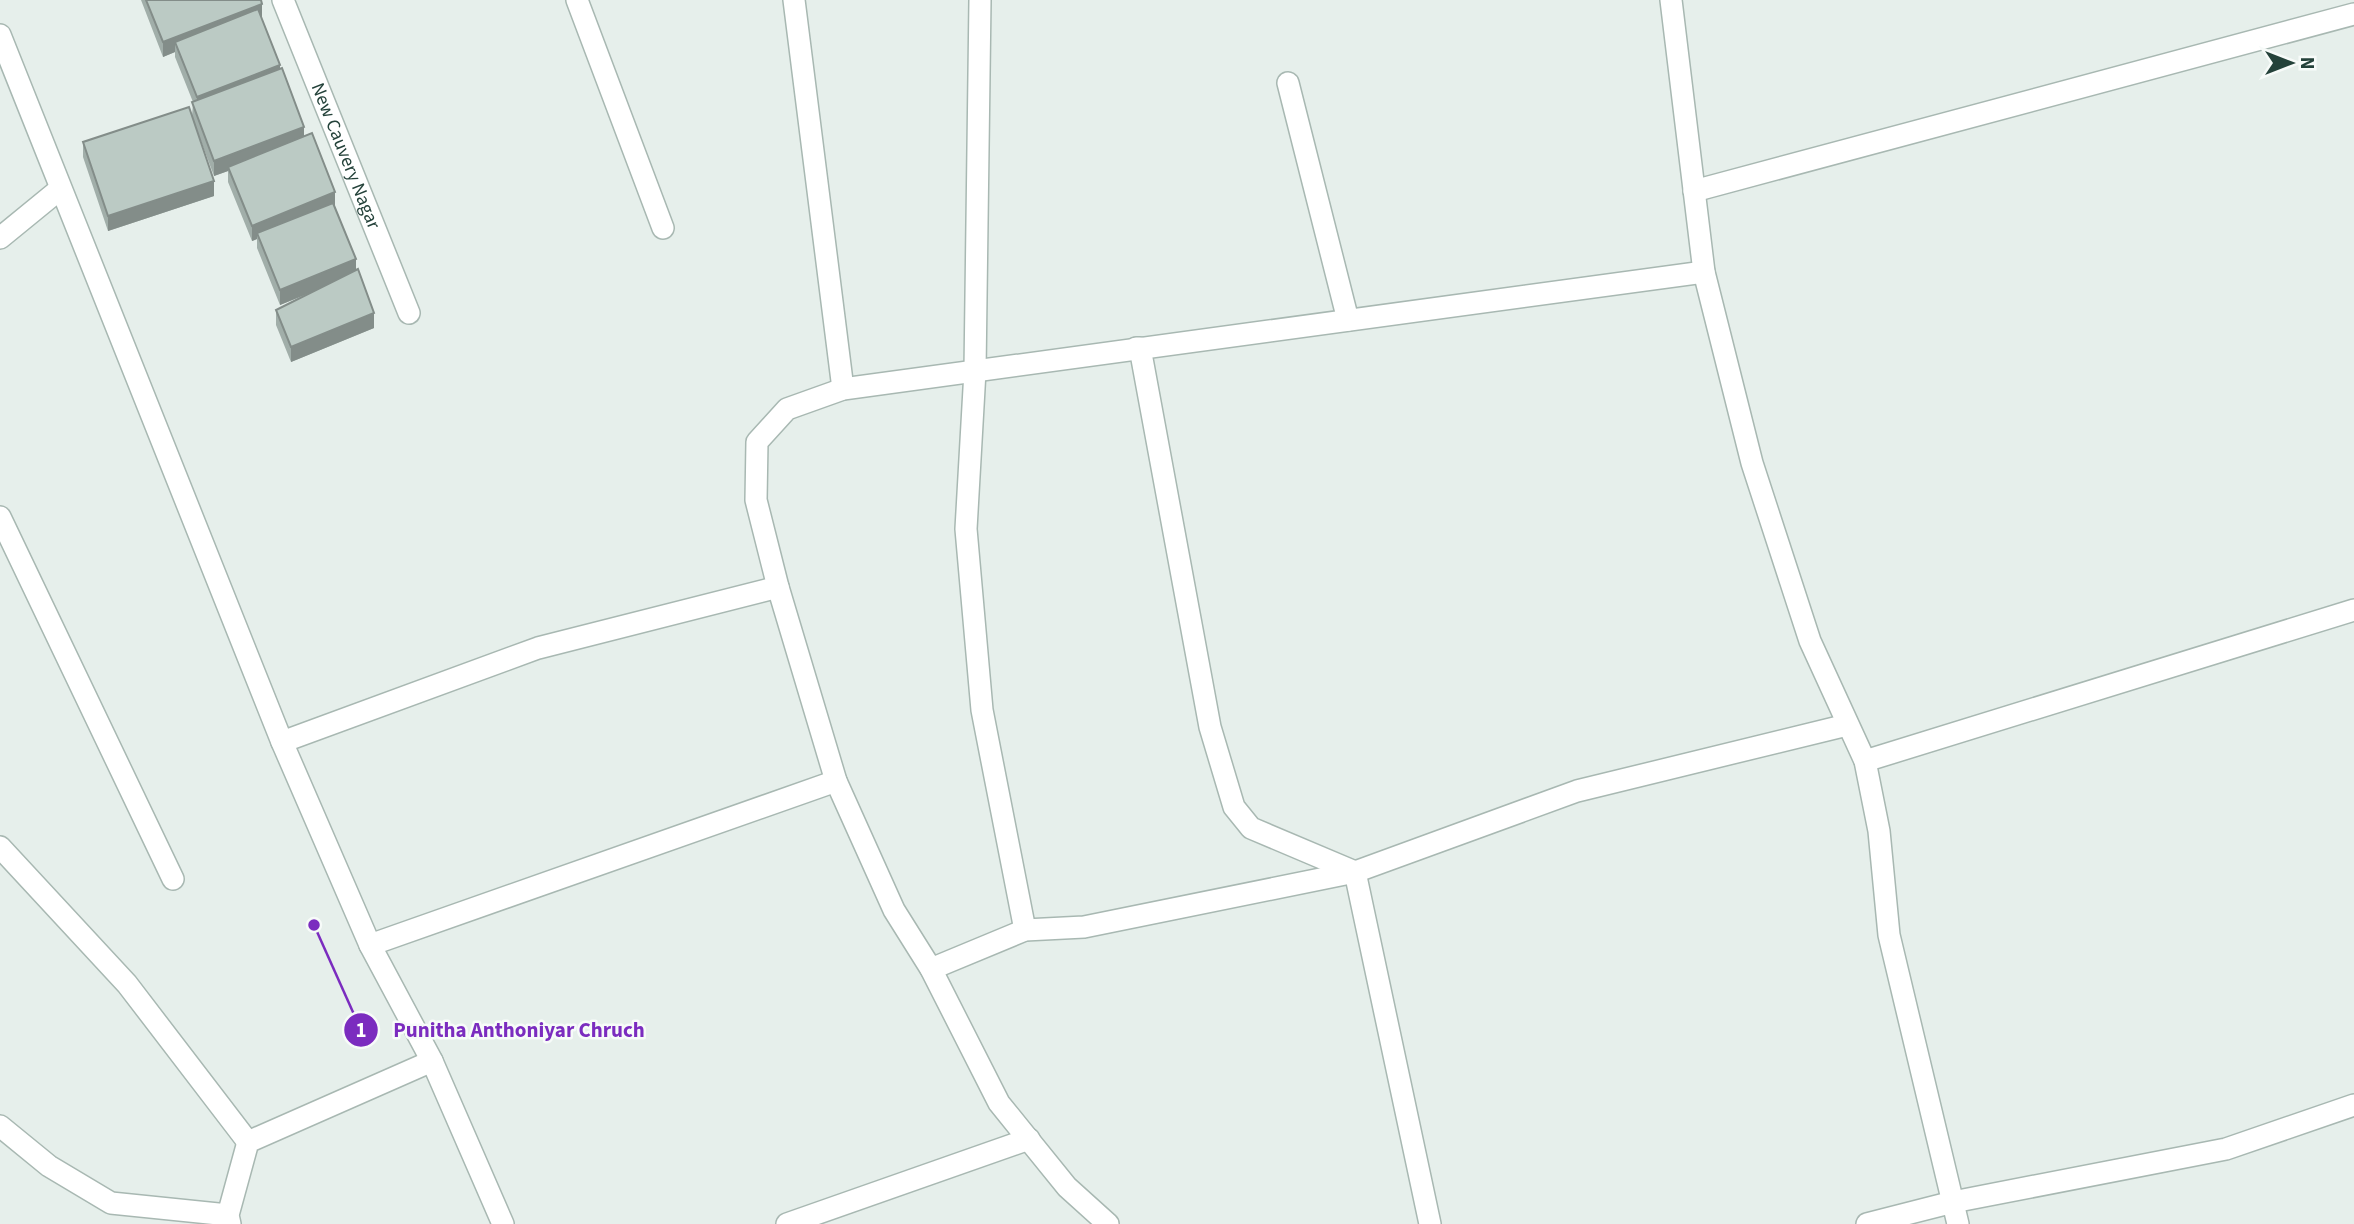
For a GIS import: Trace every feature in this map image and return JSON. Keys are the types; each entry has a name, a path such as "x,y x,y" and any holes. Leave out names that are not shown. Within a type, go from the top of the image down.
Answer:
{"street":[{"name":"New Cauvery Nagar","path":"283,0 409,313"},
{"path":"577,0 663,228"},
{"path":"794,0 843,388"},
{"path":"980,0 975,371 966,528 982,710 1025,930"},
{"path":"1671,0 1704,272 1752,463 1810,641 1865,761 1879,831 1889,935 1958,1224"},
{"path":"1693,191 2354,14"},
{"path":"0,35 282,742 370,946 432,1061 503,1224"},
{"path":"1289,83 1348,320"},
{"path":"0,238 60,189"},
{"path":"1108,1224 1067,1187 999,1102 931,969 894,909 835,781 778,587 756,500 757,442 787,409 843,388 1704,272"},
{"path":"1138,348 1210,727 1234,807 1251,828 1355,872"},
{"path":"0,517 173,879"},
{"path":"282,742 538,648 778,587"},
{"path":"1865,761 2354,610"},
{"path":"931,969 1025,930 1084,927 1355,872 1577,791 1847,725"},
{"path":"370,946 835,781"},
{"path":"0,848 127,984 248,1142"},
{"path":"1355,872 1430,1224"},
{"path":"248,1142 432,1061"},
{"path":"1867,1224 1952,1202 2226,1149 2354,1105"},
{"path":"0,1126 49,1166 111,1203 229,1219 248,1142"},
{"path":"787,1224 1029,1139"}],"building":[{"path":"146,0 261,0 262,4 163,42"},
{"path":"258,9 280,65 197,97 175,42"},
{"path":"282,68 304,127 214,161 192,102"},
{"path":"189,107 214,181 108,216 83,142"},
{"path":"312,133 335,192 252,226 228,167"},
{"path":"333,203 356,259 280,290 257,233"},
{"path":"358,269 374,313 291,347 276,310"}],"place":[{"name":"Punitha Anthoniyar Chruch","path":"314,925"}]}
